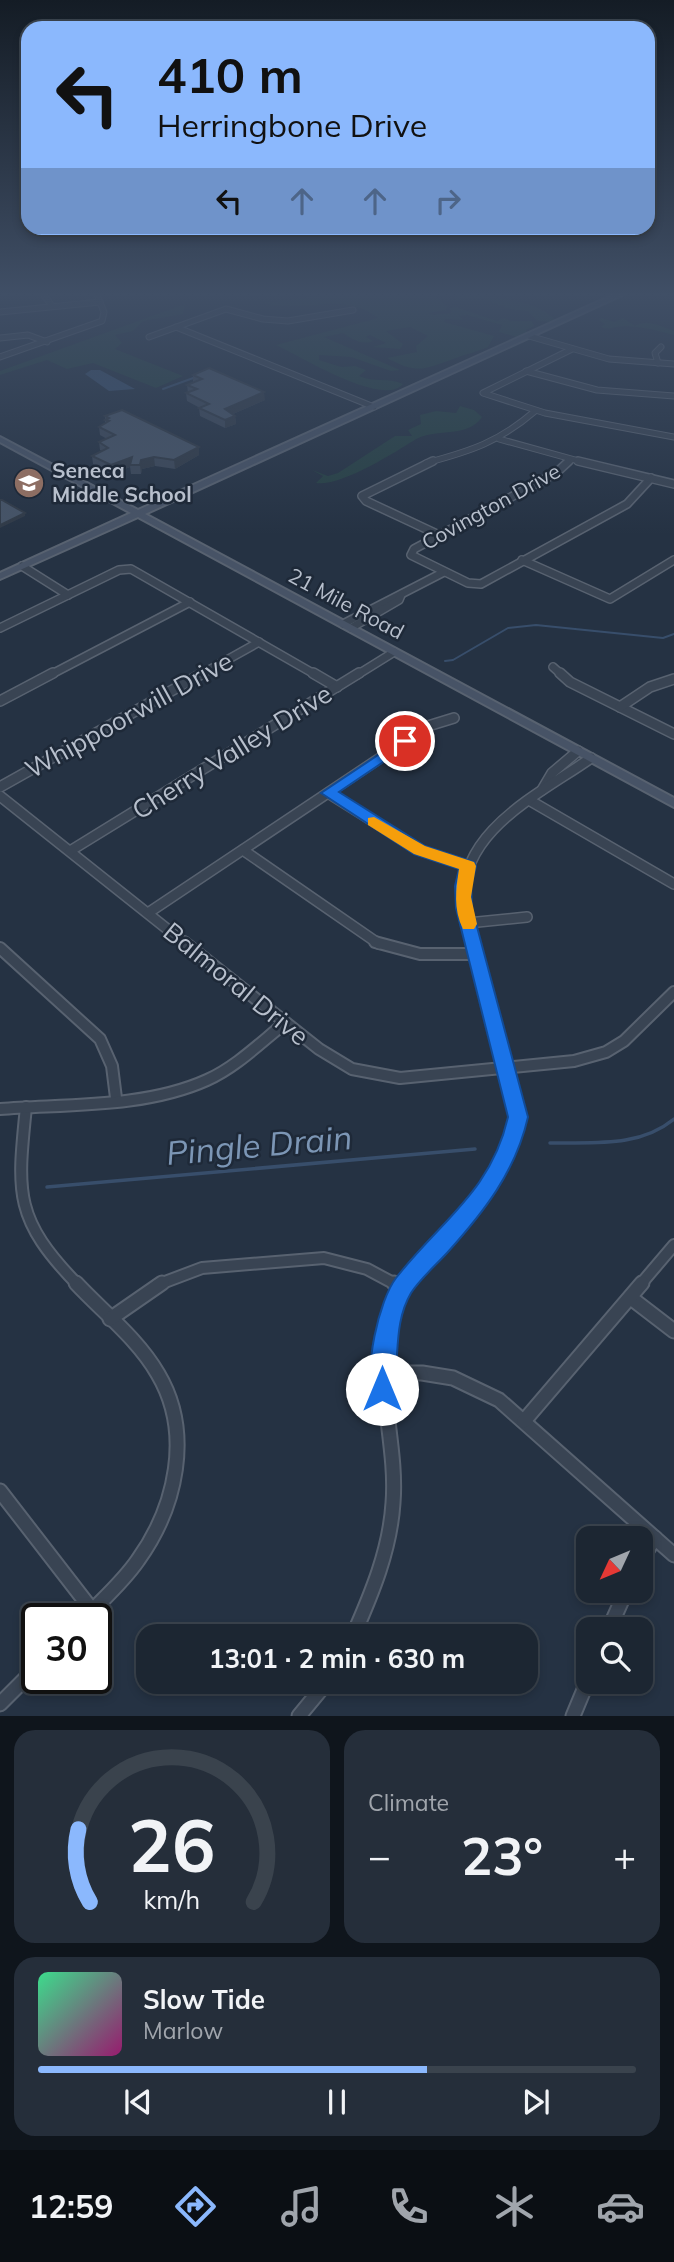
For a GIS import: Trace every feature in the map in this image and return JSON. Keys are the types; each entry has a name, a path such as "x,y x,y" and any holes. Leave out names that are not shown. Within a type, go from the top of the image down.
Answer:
{"street":[{"path":"295,375 374,407"},
{"path":"0,576 444,375"},
{"path":"518,375 484,393 535,411 674,437"},
{"path":"541,375 597,390 674,396"},
{"path":"439,535 362,497 424,464 470,453 499,439 535,411"},
{"name":"21 Mile Road","path":"0,439 674,803"},
{"path":"499,439 571,460 674,484"},
{"name":"Covington Drive","path":"444,572 410,554 439,535 556,473 571,460"},
{"path":"347,626 399,600 401,595 444,572 476,585 627,504 651,478"},
{"path":"522,560 610,599 674,560"},
{"path":"22,566 68,595"},
{"path":"0,628 127,568 337,687"},
{"path":"0,701 190,602"},
{"name":"Whippoorwill Drive","path":"0,788 259,642"},
{"name":"Cherry Valley Drive","path":"70,852 394,652"},
{"path":"553,667 570,682 674,734"},
{"path":"621,707 650,687 674,680"},
{"path":"148,913 428,726 454,718"},
{"path":"542,790 545,781 556,769 578,751"},
{"path":"358,1624 385,1563 394,1511 393,1453 383,1405 381,1373 389,1322 402,1287 476,1206 511,1147 518,1117 508,1068 468,923 463,897 468,866 485,837 542,790 554,785 592,758"},
{"path":"328,793 419,850 468,866"},
{"name":"Balmoral Drive","path":"0,796 285,1023 341,1063 377,1076 427,1077 574,1061 607,1052 632,1034 674,992"},
{"path":"529,800 674,884"},
{"path":"243,850 365,937 385,947 420,956 477,954"},
{"path":"468,923 527,917"},
{"path":"0,948 100,1039 112,1066 116,1098"},
{"path":"0,1109 164,1093 210,1079 285,1023"},
{"path":"26,1107 20,1183 25,1214 45,1248 160,1376 175,1423 177,1454 169,1499 149,1543 132,1568 99,1603"},
{"path":"524,1421 674,1245"},
{"path":"110,1319 156,1285 202,1268 324,1258 367,1269 402,1287"},
{"path":"631,1298 674,1331"},
{"path":"381,1373 422,1373 453,1378 484,1391 524,1421 674,1555"},
{"path":"0,1490 80,1603"},
{"path":"0,1704 21,1683"},
{"path":"299,1716 317,1694"},
{"path":"573,1716 582,1694"}],"green space":[{"path":"123,375 183,376 156,388"},
{"path":"335,375 360,375 403,384 393,390 378,390"},
{"path":"460,406 474,410 482,417 468,428 431,434 413,441 352,475 326,483 316,483 323,476 312,470 328,476 338,473 395,436 412,436 408,430 421,424 420,415 436,411 456,413"}],"water":[{"path":"87,375 109,375 135,389 109,391"}],"building":[{"path":"193,375 225,375 264,392 225,409 235,416 225,420 199,408 209,404 186,393 197,389 187,385 202,379"},
{"path":"122,410 199,447 174,460 154,457 141,460 140,465 130,465 132,457 111,465 92,456 108,448 99,442 115,435 99,427 109,421 105,420 109,418 105,416"},
{"name":"Seneca Middle School","path":"2,500 25,513 0,525"}],"waterway":[{"path":"163,389 196,377"},
{"path":"445,661 453,660 508,628 536,625 663,638 674,634"},
{"name":"Pingle Drain","path":"550,1143 599,1143 631,1139 646,1135 674,1119"},
{"name":"Pingle Drain","path":"47,1187 475,1149"}],"slow traffic":[{"path":"374,822 419,850 468,866 463,897 469,924"}],"place":[{"name":"Seneca Middle School","path":"29,483"}],"route":[{"path":"382,1389 385,1339 402,1287 476,1206 511,1147 518,1117 508,1068 464,908 463,886 468,866 419,850 328,793 405,741"}]}
